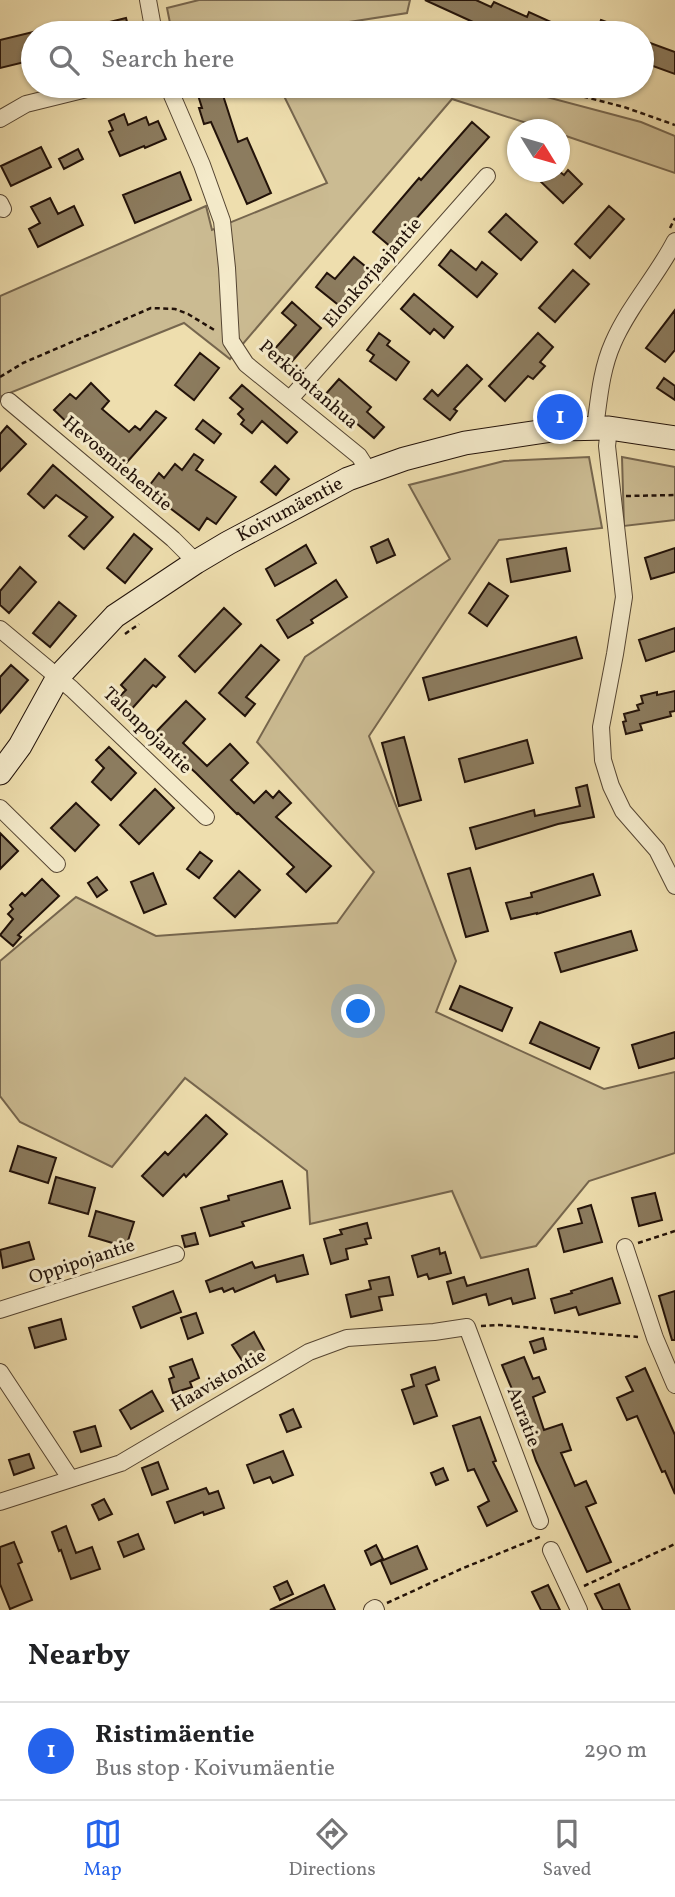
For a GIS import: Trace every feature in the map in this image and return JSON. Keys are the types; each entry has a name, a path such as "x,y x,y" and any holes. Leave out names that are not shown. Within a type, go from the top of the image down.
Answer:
{"street":[{"path":"148,0 152,21"},
{"path":"0,119 26,104 50,98"},
{"name":"Perkiöntanhua","path":"173,98 222,221 230,341 246,364 359,456 368,470"},
{"name":"Elonkorjaajantie","path":"290,399 487,176"},
{"path":"675,241 625,317 603,372 602,428 607,446 624,597 601,727 603,760 611,786 623,811 657,850 675,886"},
{"name":"Hevosmiehentie","path":"9,401 173,539 196,562"},
{"name":"Koivumäentie","path":"0,773 20,746 58,677 115,616 196,562 348,479 368,470 465,443 559,429 602,428 675,438"},
{"name":"Talonpojantie","path":"0,629 72,689 206,817"},
{"path":"0,807 57,864"},
{"path":"625,1247 654,1338 675,1385"},
{"name":"Oppipojantie","path":"0,1310 176,1254"},
{"name":"Haavistontie","path":"0,1502 121,1463 310,1352 347,1338 467,1327"},
{"name":"Auratie","path":"467,1327 545,1535 579,1610"},
{"path":"0,1372 70,1478"}],"path":[{"path":"589,98 675,125"},
{"path":"0,377 23,363 150,308 175,309 188,314 230,341"},
{"path":"613,496 675,495"},
{"path":"124,635 143,621"},
{"path":"625,1247 675,1231"},
{"path":"467,1327 499,1325 654,1338"},
{"path":"374,1609 461,1569 545,1535"},
{"path":"571,1592 675,1544"}],"shaded area":[{"path":"199,0 410,0 407,13 355,21 170,21 167,8"},
{"path":"285,98 550,98 641,122 675,136 675,173 570,137 570,119 514,119 452,99 230,359 184,323 0,399 0,296 206,206 212,230 327,183"},
{"path":"589,457 602,528 499,540 369,736 456,961 436,1012 604,1089 675,1072 675,1153 589,1181 536,1246 481,1258 452,1191 310,1224 307,1171 185,1078 112,1167 20,1122 0,1096 0,961 76,897 156,936 337,923 374,872 257,742 305,657 450,559 409,485 504,461"},
{"path":"622,457 675,467 675,520 624,526"}],"building":[{"path":"425,0 476,0 491,7 494,2 527,17 529,12 549,21 471,21"},
{"path":"21,35 21,63 0,68 0,40"},
{"path":"654,44 675,52 675,74 654,66"},
{"path":"199,98 224,98 238,142 247,138 271,193 247,204 211,122 204,124 199,108 202,108"},
{"path":"124,114 128,125 146,117 149,125 158,121 166,139 120,156 109,132 113,130 109,121"},
{"path":"472,122 489,137 391,247 373,232"},
{"path":"41,147 51,167 11,186 1,166"},
{"path":"78,149 83,159 64,169 59,159"},
{"path":"180,172 191,200 135,223 123,195"},
{"path":"570,172 582,184 563,203 541,182 570,182"},
{"path":"50,198 58,214 74,206 83,225 38,247 29,229 40,223 31,207"},
{"path":"609,206 624,219 590,258 575,244"},
{"path":"506,214 537,242 521,260 489,232"},
{"path":"451,250 476,270 482,262 497,274 477,297 439,265"},
{"path":"354,257 371,271 341,307 316,287 327,273 335,279"},
{"path":"573,270 589,284 555,322 539,308"},
{"path":"414,294 453,327 444,338 434,329 430,334 401,309"},
{"path":"292,302 321,328 288,366 272,352 296,325 282,313"},
{"path":"675,310 675,350 665,362 646,348"},
{"path":"379,333 390,341 387,345 409,362 396,380 370,361 374,355 367,350"},
{"path":"538,333 553,347 540,362 545,366 533,379 528,376 505,401 489,386"},
{"path":"200,353 219,368 194,400 175,385"},
{"path":"467,365 482,379 454,409 457,411 450,420 424,399 432,390 438,396"},
{"path":"664,378 675,386 675,400 657,388"},
{"path":"339,379 371,407 367,412 384,427 374,438 324,396"},
{"path":"91,383 109,401 102,409 129,432 135,426 140,430 156,411 166,418 121,469 107,457 109,455 80,430 78,433 54,410 70,394 76,399"},
{"path":"242,385 297,432 287,443 262,421 252,433 241,424 244,420 238,414 243,409 230,398"},
{"path":"203,420 221,434 214,443 196,429"},
{"path":"7,426 26,444 0,471 0,434"},
{"path":"194,454 203,460 196,470 236,497 216,524 207,518 199,530 146,490 159,473 164,478 175,464 182,470"},
{"path":"53,465 113,517 84,549 69,536 87,517 56,495 44,508 28,494"},
{"path":"275,466 289,479 276,495 261,482"},
{"path":"134,534 152,549 125,583 107,568"},
{"path":"388,539 395,555 377,563 371,547"},
{"path":"306,545 316,563 275,586 266,569"},
{"path":"566,548 570,571 511,582 507,559"},
{"path":"675,548 675,572 651,579 645,558"},
{"path":"20,567 36,582 9,613 0,605 0,591"},
{"path":"336,580 347,597 288,638 277,620"},
{"path":"489,583 508,596 487,626 469,613"},
{"path":"59,602 76,616 50,647 33,633"},
{"path":"224,608 241,624 195,672 179,656"},
{"path":"675,628 675,651 646,661 639,640"},
{"path":"576,637 582,658 429,700 423,678"},
{"path":"261,645 279,660 246,697 255,704 245,716 219,693"},
{"path":"145,659 165,677 156,687 153,685 129,712 116,700 126,690 121,685"},
{"path":"11,665 28,680 0,713 0,677"},
{"path":"675,691 675,711 670,712 671,716 640,724 642,730 626,734 624,714 639,710 637,705 643,703 641,696"},
{"path":"186,701 205,719 183,743 207,766 230,744 248,763 231,780 254,803 266,791 273,798 279,791 291,803 276,817 331,866 306,892 287,874 294,867 153,735"},
{"path":"404,737 421,800 399,806 382,743"},
{"path":"527,740 533,763 465,782 459,759"},
{"path":"109,747 136,773 111,800 92,782 104,768 96,760"},
{"path":"587,785 594,817 558,824 476,849 470,828 534,810 535,816 580,806 576,788"},
{"path":"155,789 174,808 139,844 120,825"},
{"path":"76,803 99,825 75,851 51,828"},
{"path":"0,833 18,851 0,869"},
{"path":"200,852 212,861 199,878 187,869"},
{"path":"470,868 488,931 466,937 448,874"},
{"path":"239,871 260,890 235,917 214,898"},
{"path":"153,873 166,904 144,913 131,882"},
{"path":"593,874 600,895 511,919 506,903 532,897 531,893"},
{"path":"97,877 107,890 97,897 88,883"},
{"path":"42,879 59,896 18,935 21,937 13,946 0,935 13,919 8,914 13,909 10,905 22,893 25,896"},
{"path":"631,931 637,950 561,972 555,953"},
{"path":"460,986 512,1008 502,1031 450,1009"},
{"path":"540,1022 599,1048 590,1069 530,1043"},
{"path":"675,1032 675,1058 639,1068 632,1045"},
{"path":"206,1115 227,1134 186,1177 184,1174 163,1196 142,1176 165,1152 168,1155"},
{"path":"18,1146 56,1158 48,1183 10,1171"},
{"path":"56,1177 95,1188 88,1214 49,1203"},
{"path":"282,1181 290,1208 242,1222 244,1226 210,1236 201,1208 229,1200 228,1196"},
{"path":"655,1193 662,1220 639,1226 632,1198"},
{"path":"591,1205 602,1242 564,1252 558,1229 582,1223 578,1209"},
{"path":"96,1211 134,1222 126,1247 89,1236"},
{"path":"367,1223 371,1238 365,1239 367,1244 346,1249 348,1259 331,1264 324,1239 342,1234 340,1230"},
{"path":"195,1233 198,1244 185,1247 182,1236"},
{"path":"29,1242 34,1259 3,1268 0,1250"},
{"path":"439,1248 440,1254 445,1252 451,1273 429,1279 427,1274 418,1277 412,1256"},
{"path":"303,1255 308,1274 277,1282 275,1275 235,1292 233,1288 224,1292 222,1288 210,1292 206,1281 252,1262 255,1268"},
{"path":"528,1269 535,1298 513,1304 511,1298 489,1305 486,1294 453,1304 447,1282 464,1277 467,1286"},
{"path":"389,1277 393,1295 379,1297 382,1310 351,1317 346,1295 371,1289 369,1281"},
{"path":"612,1278 620,1303 579,1315 576,1307 555,1313 551,1299"},
{"path":"173,1291 181,1312 141,1328 133,1307"},
{"path":"675,1291 675,1340 672,1340 659,1296"},
{"path":"196,1313 203,1333 188,1339 181,1318"},
{"path":"61,1319 66,1339 35,1348 29,1328"},
{"path":"254,1332 264,1350 243,1362 232,1345"},
{"path":"543,1338 546,1349 534,1353 530,1342"},
{"path":"524,1357 533,1379 539,1377 545,1392 533,1397 544,1430 562,1424 571,1450 561,1453 575,1486 586,1481 596,1503 586,1507 611,1562 587,1572 536,1461 521,1417 527,1415 518,1392 514,1394 502,1365"},
{"path":"192,1359 199,1378 190,1382 192,1387 173,1393 169,1379 174,1377 170,1367"},
{"path":"435,1367 439,1380 426,1385 437,1416 414,1424 402,1390 414,1386 411,1375"},
{"path":"645,1368 675,1435 675,1494 637,1416 627,1420 617,1398 633,1391 626,1377"},
{"path":"152,1391 163,1411 131,1429 120,1410"},
{"path":"293,1409 301,1427 287,1432 280,1415"},
{"path":"480,1417 496,1461 493,1462 517,1511 487,1526 478,1507 489,1501 474,1469 468,1471 453,1426"},
{"path":"95,1426 101,1446 81,1452 74,1432"},
{"path":"283,1451 293,1475 273,1483 270,1477 254,1483 247,1465"},
{"path":"29,1454 34,1468 14,1475 9,1460"},
{"path":"158,1462 168,1489 152,1495 142,1468"},
{"path":"443,1468 448,1480 436,1485 431,1473"},
{"path":"206,1488 209,1494 218,1491 224,1508 204,1515 203,1512 175,1523 167,1502"},
{"path":"104,1499 112,1514 99,1520 92,1505"},
{"path":"66,1526 76,1553 92,1547 100,1569 71,1579 52,1532"},
{"path":"138,1534 144,1549 124,1557 118,1542"},
{"path":"14,1542 22,1562 18,1564 32,1600 10,1609 0,1584 0,1547"},
{"path":"376,1545 383,1559 371,1565 365,1551"},
{"path":"417,1546 427,1569 391,1584 381,1561"},
{"path":"287,1581 293,1594 280,1600 274,1587"},
{"path":"619,1584 630,1610 603,1610 595,1594"},
{"path":"324,1585 335,1610 270,1610"},
{"path":"548,1585 560,1610 541,1610 532,1592"}],"place":[{"name":"Ristimäentie","path":"560,417"}]}
